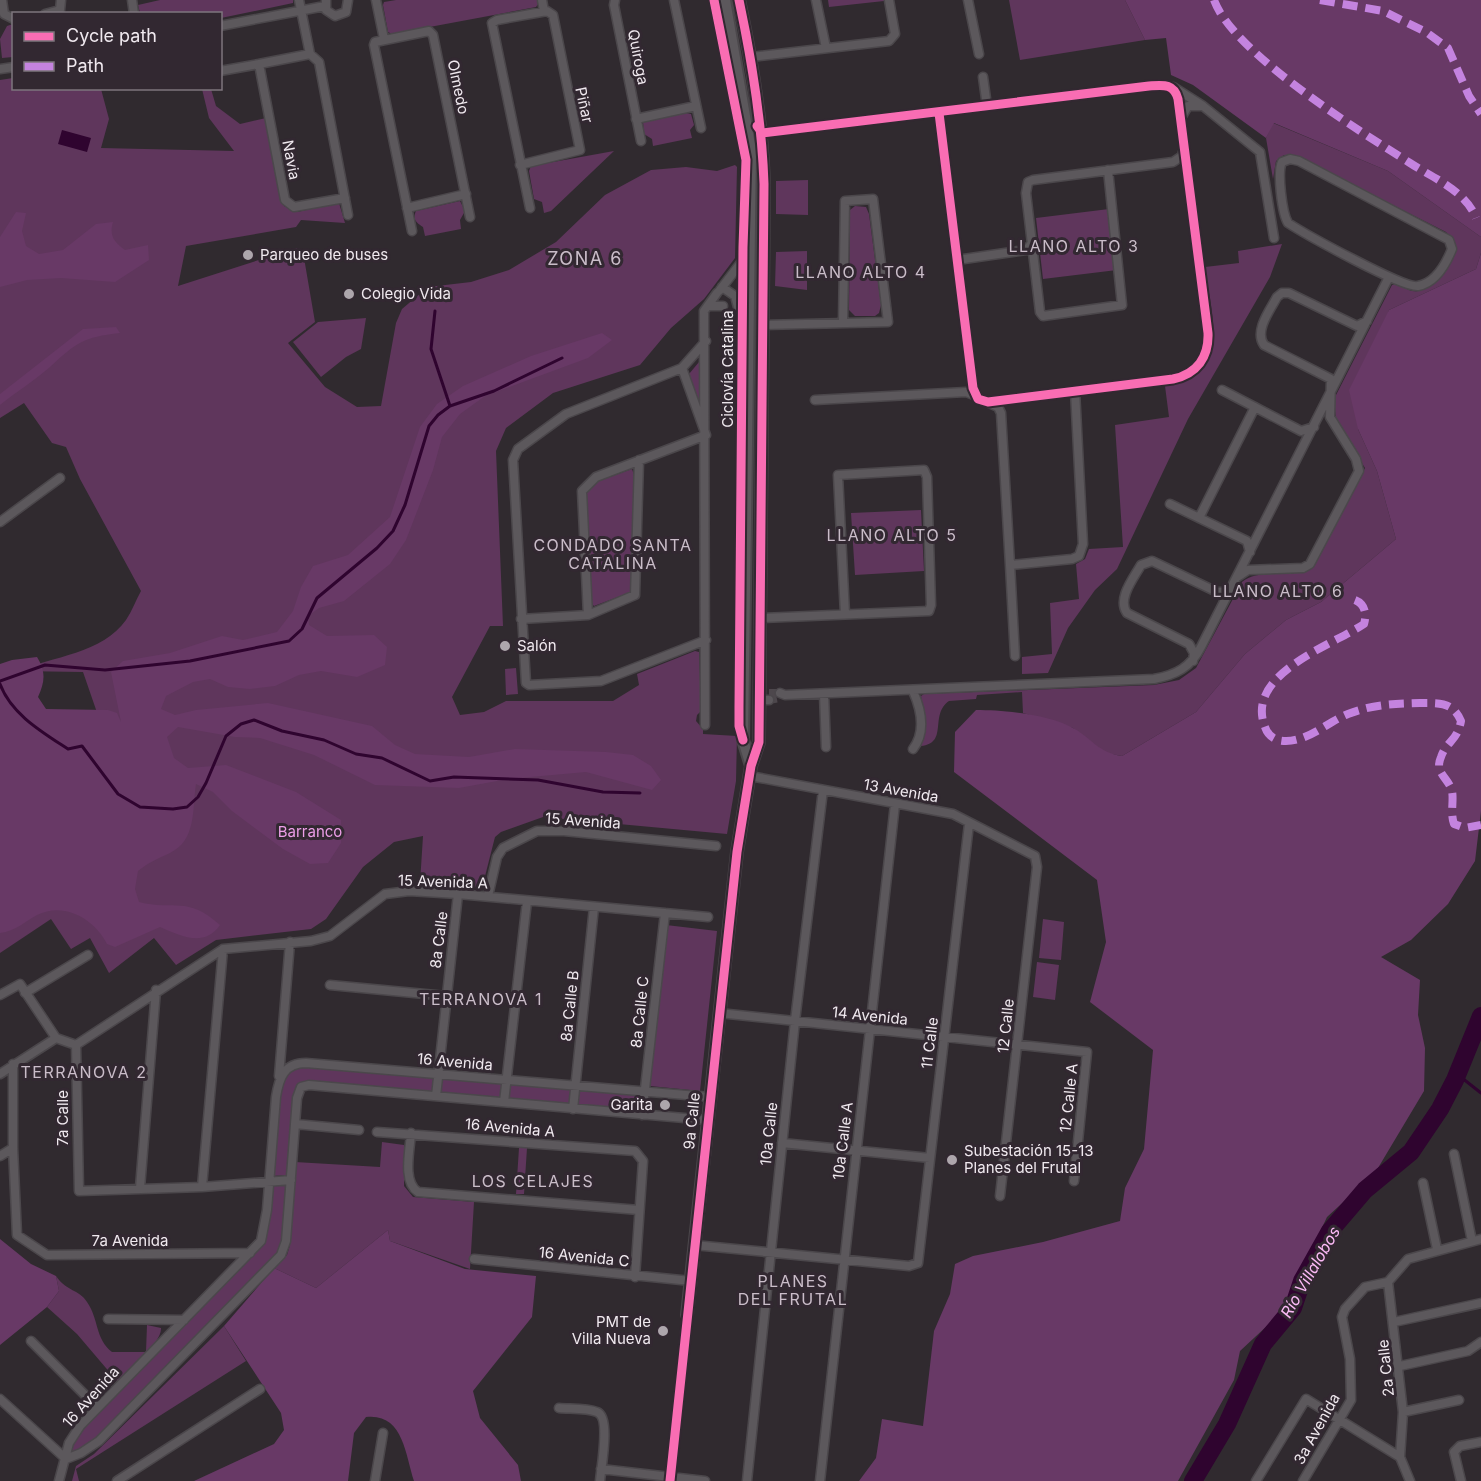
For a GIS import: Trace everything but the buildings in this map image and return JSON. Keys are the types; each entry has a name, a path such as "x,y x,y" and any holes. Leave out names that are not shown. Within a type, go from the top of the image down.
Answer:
{"street":[{"path":"2,0 4,14 12,18"},
{"path":"299,0 310,54 319,62 348,215"},
{"path":"222,26 301,11 325,3 329,13 339,16 346,12 351,0"},
{"path":"376,0 384,39 375,42 374,45 412,231"},
{"name":"Piñar","path":"520,165 580,150 553,15 544,11 542,0"},
{"name":"Quiroga","path":"615,0 614,5 641,141"},
{"path":"674,0 701,128"},
{"path":"725,0 750,151 750,255 744,307 743,740 751,771"},
{"path":"739,0 751,57 762,133"},
{"path":"816,0 826,48"},
{"path":"751,57 894,38 889,0"},
{"path":"968,0 979,54"},
{"path":"530,208 492,23 544,11"},
{"name":"Olmedo","path":"384,39 429,31 433,35 470,217"},
{"path":"222,71 310,54"},
{"name":"Navia","path":"259,64 285,200 294,207 345,198"},
{"path":"737,68 745,80 754,120 762,133"},
{"path":"983,77 987,106"},
{"path":"762,133 1170,86 1203,106 1261,154 1274,238"},
{"path":"815,400 966,392 976,396 982,402 988,402 1182,377 1196,368 1206,354 1208,333 1181,118 1177,94 1170,86"},
{"path":"636,119 696,106"},
{"path":"1181,118 1188,106 1203,106"},
{"path":"939,113 976,396"},
{"name":"9a Calle","path":"670,1479 737,852 751,771 759,741 764,696 760,618 762,133"},
{"path":"1108,170 1122,305 1043,316 1040,312 1026,193 1028,182 1108,170 1173,162 1182,156 1185,145"},
{"path":"1290,159 1299,161 1451,243 1452,249 1442,269 1422,285 1414,287 1389,277 1288,222 1280,169 1282,162 1290,159"},
{"path":"407,208 466,194"},
{"path":"763,325 888,322 873,199 845,201 843,323"},
{"path":"957,260 1026,250 1032,242"},
{"path":"705,725 706,341 704,311 743,260 750,255"},
{"path":"782,696 1155,679 1181,671 1193,661 1235,582 1389,277"},
{"path":"720,290 735,296 744,307"},
{"path":"1193,661 1194,652 1189,644 1127,613 1124,609 1123,599 1140,565 1152,561 1217,592 1225,592 1248,570 1303,568 1310,564 1358,474 1356,459 1330,417 1330,395 1333,385 1329,377 1264,345 1261,341 1260,331 1277,297 1282,293 1292,294 1357,326 1369,319"},
{"path":"708,306 744,307"},
{"path":"706,341 682,368 566,414 514,454 525,681 529,686 601,681 706,640"},
{"path":"682,368 706,435"},
{"path":"1222,390 1301,431 1314,427"},
{"path":"1010,564 1072,560 1082,552 1075,392"},
{"path":"988,402 1001,410 1014,656"},
{"path":"1199,518 1255,407"},
{"path":"588,615 582,491 596,477 706,435"},
{"path":"521,619 588,615 637,592 639,460"},
{"path":"760,618 923,613 931,608 927,477 924,470 838,475 845,614"},
{"path":"0,522 60,478"},
{"path":"1170,504 1247,541 1250,552"},
{"path":"913,691 921,725 918,741 913,749"},
{"path":"824,694 826,747"},
{"name":"13 Avenida","path":"751,771 823,790 953,813 969,824 1032,854 1036,859"},
{"name":"10a Calle","path":"747,1481 795,1021 823,790"},
{"name":"10a Calle A","path":"820,1481 895,804"},
{"name":"11 Calle","path":"843,1260 909,1266 917,1265 920,1257 969,824"},
{"name":"15 Avenida","path":"488,896 496,857 503,848 537,831 564,831 716,846"},
{"name":"12 Calle","path":"1000,1196 1036,859"},
{"name":"15 Avenida A","path":"76,1045 156,990 223,949 330,936 385,894 409,891 488,896 708,917"},
{"name":"8a Calle","path":"436,1096 458,894"},
{"path":"504,1102 527,901"},
{"name":"8a Calle B","path":"573,1108 594,907"},
{"name":"8a Calle C","path":"642,1115 665,913"},
{"path":"278,1082 290,942"},
{"path":"202,1187 223,949"},
{"path":"25,993 88,955"},
{"path":"0,995 20,984 56,1038 76,1045"},
{"path":"330,985 446,996"},
{"path":"156,990 140,1188 202,1187 291,1180"},
{"name":"14 Avenida","path":"719,1013 1088,1053"},
{"path":"0,1074 56,1038"},
{"name":"7a Calle","path":"76,1045 78,1191 140,1188"},
{"name":"12 Calle A","path":"1074,1181 1088,1053"},
{"name":"16 Avenida","path":"59,1481 72,1436 97,1407 250,1253 264,1235 278,1082 288,1067 302,1063 710,1097"},
{"path":"0,1156 13,1148 14,1064"},
{"path":"0,1399 66,1459 81,1453 99,1441 279,1258 286,1241 298,1091 306,1085 707,1120"},
{"path":"295,1124 359,1130"},
{"name":"16 Avenida A","path":"377,1132 635,1151 640,1154 643,1161 639,1210"},
{"path":"411,1133 408,1177 413,1189 425,1194 639,1210 635,1277"},
{"path":"782,1143 930,1158"},
{"name":"7a Avenida","path":"13,1148 17,1235 47,1255 250,1253"},
{"path":"1388,1282 1408,1258 1477,1240 1454,1154"},
{"path":"1423,1183 1437,1249"},
{"path":"694,1245 843,1260"},
{"name":"16 Avenida C","path":"474,1259 691,1281"},
{"name":"3a Avenida","path":"1304,1481 1351,1400 1350,1359 1342,1317 1358,1292 1365,1287 1388,1282"},
{"name":"2a Calle","path":"1388,1282 1400,1366 1403,1412 1400,1457 1410,1481"},
{"path":"1394,1322 1481,1303"},
{"path":"108,1319 184,1320"},
{"path":"31,1341 97,1407"},
{"path":"1400,1366 1468,1351 1481,1342"},
{"path":"117,1481 260,1389"},
{"path":"1256,1481 1306,1399 1400,1457"},
{"path":"1403,1412 1459,1400"},
{"path":"559,1408 596,1412 602,1416 605,1425 600,1481"},
{"path":"375,1481 383,1433"},
{"path":"1461,1481 1454,1456 1460,1446 1481,1442"},
{"path":"601,1470 705,1481"}],"green space":[{"path":"160,0 293,0 293,3 222,18 222,12 140,12 138,5"},
{"path":"396,0 537,0 538,4 536,7 392,34 388,32 383,5 384,2"},
{"path":"828,0 884,0 884,1 829,7"},
{"path":"1009,0 1125,0 1145,40 1020,60"},
{"path":"1125,0 1481,0 1481,237 1388,171 1274,123 1266,138 1193,85 1171,75 1166,38 1145,40"},
{"path":"12,24 12,57 2,58 0,39 7,26"},
{"name":"Barranco","path":"12,78 12,90 101,90 109,119 101,148 234,151 209,118 202,90 211,90 216,106 240,124 266,118 284,206 297,212 339,203 345,223 301,220 296,227 186,246 178,286 296,248 303,252 315,322 288,343 325,387 357,407 381,406 396,323 402,309 428,287 471,282 509,270 556,242 605,195 651,170 686,167 717,171 735,165 737,167 735,258 704,299 671,328 640,365 553,393 506,428 496,451 503,626 490,626 452,697 460,715 484,712 506,701 613,701 639,685 637,674 695,651 699,652 701,711 696,721 703,729 703,734 737,736 736,781 727,834 543,817 501,832 495,837 482,888 420,883 423,836 394,842 363,867 326,919 311,929 216,940 176,965 154,938 109,973 90,938 71,949 51,919 0,953 0,820 102,727 83,672 17,671 76,653 104,640 126,620 141,591 80,479 66,447 52,443 24,403 0,418 0,80"},
{"path":"686,113 691,114 694,125 690,130 692,138 653,146 652,139 644,134 643,122"},
{"path":"1273,123 1388,171 1481,237 1481,253 1476,269 1389,310 1358,429 1377,471 1396,539 1321,602 1286,620 1245,654 1196,712 1122,756 1105,753 1073,728 1023,713 1022,692 977,695 976,699 949,701 940,714 934,740 921,746 925,721 921,696 924,694 1154,685 1179,680 1196,668 1242,582 1260,575 1301,572 1310,569 1316,563 1365,468 1336,420 1334,399 1392,285 1396,284 1415,291 1432,284 1448,266 1456,244 1446,232 1294,155 1284,155 1276,161 1273,179 1266,138"},
{"path":"614,151 551,211 544,213 542,202 534,199 529,171 531,166"},
{"path":"808,180 808,215 776,214 776,181"},
{"path":"460,201 465,211 460,220 461,229 425,236 423,227 415,219 416,211"},
{"path":"855,206 866,207 869,214 881,305 879,313 875,316 855,316 849,310 850,210"},
{"path":"1109,209 1117,270 1043,279 1036,218"},
{"path":"16,212 26,213 22,231 26,246 39,254 63,250 96,224 113,222 112,235 118,244 125,250 148,245 149,260 115,282 61,278 27,280 0,287 0,237"},
{"path":"1282,244 1270,277 1188,419 1117,569 1095,590 1068,628 1048,673 1022,674 1022,657 1052,654 1050,603 1079,599 1076,564 1085,559 1089,549 1123,547 1115,425 1169,417 1165,386 1187,380 1201,370 1210,357 1213,324 1205,267 1239,263 1238,251"},
{"path":"807,251 807,290 775,286 776,252"},
{"path":"1481,253 1481,811 1475,861 1448,904 1411,940 1381,957 1420,980 1418,1015 1425,1048 1424,1091 1375,1173 1327,1217 1282,1312 1240,1351 1234,1380 1178,1481 859,1481 876,1458 882,1419 923,1426 934,1331 950,1294 955,1264 973,1256 1043,1242 1120,1221 1125,1188 1144,1149 1153,1050 1090,1002 1106,942 1097,880 954,772 955,732 976,710 1027,714 1065,724 1101,749 1122,756 1196,712 1245,654 1286,620 1321,602 1396,539 1377,471 1358,429 1349,390 1389,310 1476,269"},
{"path":"366,318 361,349 346,357 321,377 293,342 318,322"},
{"path":"116,327 120,333 81,342 0,405 0,394 83,329"},
{"name":"Barranco","path":"602,333 612,340 588,358 485,396 460,414 442,437 433,470 406,540 390,564 344,601 319,608 308,616 309,625 327,636 374,635 387,647 385,665 357,677 321,671 299,675 275,686 250,689 228,687 210,679 193,682 166,696 161,709 175,715 196,710 268,703 372,726 395,745 415,754 469,757 515,749 633,755 651,766 661,780 652,790 586,772 508,779 459,788 375,785 314,755 260,738 235,737 178,727 167,737 174,758 188,768 226,765 296,792 341,820 341,843 328,863 310,864 283,849 232,811 213,792 196,784 192,823 185,840 170,853 138,871 135,889 139,902 198,910 220,925 214,932 200,938 192,938 160,927 115,947 107,944 95,927 78,915 58,910 37,915 15,928 0,933 0,664 37,657 44,677 38,697 46,709 108,710 117,713 121,722 111,672 123,661 170,653 222,636 243,640 277,632 293,611 301,587 313,566 348,555 390,517 420,427 437,404 463,386 531,356"},
{"path":"704,356 701,408 689,374"},
{"name":"CONDADO SANTA CATALINA","path":"632,469 634,475 631,592 594,606 591,603 586,492 598,481"},
{"path":"921,510 924,571 855,575 851,513"},
{"path":"516,668 518,694 506,695 505,669"},
{"path":"1043,919 1064,922 1061,960 1039,958"},
{"path":"666,925 717,931 700,1091 650,1086"},
{"path":"1037,962 1059,965 1055,1000 1033,997"},
{"path":"296,1066 436,1075 434,1095 300,1086 290,1175 270,1176 281,1079"},
{"path":"440,1075 504,1080 502,1101 438,1096"},
{"path":"510,1081 572,1088 570,1107 508,1102"},
{"path":"578,1088 642,1094 640,1114 576,1108"},
{"path":"382,1142 404,1145 404,1186 413,1197 474,1202 470,1269 390,1241 388,1230 316,1288 274,1268 287,1255 290,1245 295,1162 380,1167"},
{"path":"519,1148 527,1148 524,1194 516,1194"},
{"path":"291,1180 283,1250 99,1441 75,1456 67,1452 72,1436 260,1244 269,1182"},
{"path":"388,1230 390,1241 465,1269 536,1276 532,1317 473,1391 480,1418 518,1465 521,1481 414,1481 405,1447 395,1428 388,1421 378,1417 366,1417 354,1433 348,1481 194,1481 274,1444 284,1430 281,1413 224,1326 274,1268 316,1288"},
{"path":"0,1239 31,1264 56,1276 59,1291 47,1307 0,1345"},
{"path":"56,1276 87,1302 103,1341 112,1352 146,1352 147,1325 161,1328 156,1341 150,1348 136,1363 117,1381 77,1334 47,1307 59,1291"},
{"path":"224,1326 246,1361 76,1469 79,1481 72,1481 76,1466 94,1454"}],"shaded area":[{"path":"62,130 91,138 87,152 58,144"}],"waterway":[{"path":"435,311 431,349 450,406"},
{"path":"0,681 45,665 105,670 190,661 289,641 302,629 317,598 377,548 393,531 405,505 429,426 438,415 450,406 494,391 562,358"},
{"path":"0,684 5,695 28,721 68,749 82,746 118,794 140,807 173,809 187,807 198,797 206,783 226,736 241,724 254,720 282,731 324,740 356,754 382,758 430,781 454,777 538,780 603,792 640,793"},
{"name":"Río Villalobos","path":"1193,1481 1227,1424 1263,1344 1293,1308 1302,1281 1330,1231 1365,1190 1411,1152 1440,1109 1455,1080 1481,1016"},
{"path":"1457,1074 1481,1093"}],"tunnel":[{"path":"769,693 780,693"},
{"path":"769,700 780,698"}],"marked path":[{"path":"1214,0 1226,21 1271,67 1331,112 1448,186 1465,200 1476,218"},
{"path":"1320,0 1383,11 1426,32 1448,48 1469,96 1481,114"},
{"path":"1355,600 1364,610 1364,624 1314,652 1279,677 1267,692 1262,708 1266,730 1275,739 1294,740 1310,735 1340,717 1375,706 1420,703 1450,707 1461,721 1457,733 1443,751 1439,762 1440,771 1452,791 1454,824 1465,828 1481,825"}],"cycle path":[{"name":"Ciclovía Catalina","path":"714,0 746,160 743,247 739,707 739,726 743,740"},
{"path":"670,1481 737,852 751,766 759,742 764,184 756,92 739,0"},
{"path":"757,126 762,133 1149,86 1163,85 1171,88 1178,99 1208,333 1204,357 1195,369 1173,379 988,402 978,399 973,388 939,113"}],"place":[{"name":"Parqueo de buses","path":"248,255"},
{"name":"Colegio Vida","path":"349,294"},
{"name":"Salón","path":"505,646"},
{"name":"Garita","path":"665,1105"},
{"name":"Subestación 15-13 Planes del Frutal","path":"952,1160"},
{"name":"PMT de Villa Nueva","path":"663,1331"}],"district":[{"name":"LLANO ALTO 3","path":"1074,246"},
{"name":"ZONA 6","path":"585,259"},
{"name":"LLANO ALTO 4","path":"861,272"},
{"name":"LLANO ALTO 5","path":"892,535"},
{"name":"CONDADO SANTA CATALINA","path":"613,554"},
{"name":"LLANO ALTO 6","path":"1278,591"},
{"name":"TERRANOVA 1","path":"481,999"},
{"name":"TERRANOVA 2","path":"84,1072"},
{"name":"LOS CELAJES","path":"533,1181"},
{"name":"PLANES DEL FRUTAL","path":"793,1290"}]}
